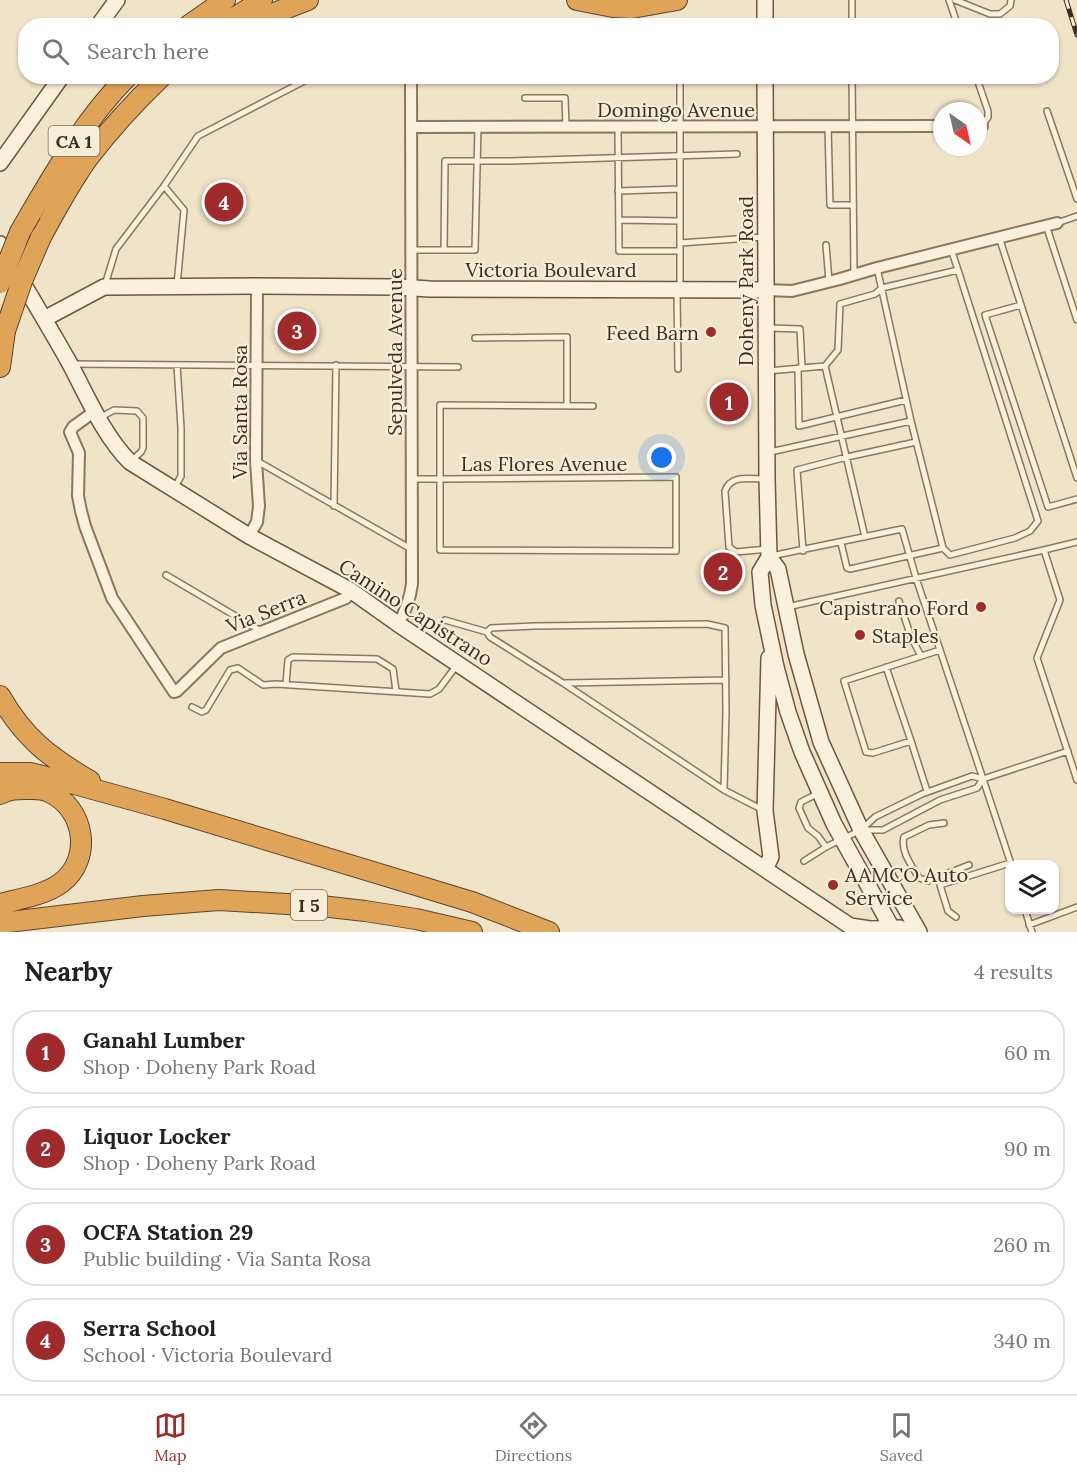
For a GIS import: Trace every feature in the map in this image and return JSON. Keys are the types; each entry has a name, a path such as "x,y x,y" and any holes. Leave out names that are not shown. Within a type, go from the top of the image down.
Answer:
{"highway":[{"path":"193,18 216,0"},
{"path":"199,18 225,0"},
{"path":"234,18 262,0"},
{"path":"268,18 308,0"},
{"path":"577,0 632,8 677,0"},
{"name":"CA 1","path":"0,283 30,213 75,140 121,84"},
{"name":"CA 1","path":"3,338 22,281 41,237 63,197 87,159 136,101 154,84"},
{"path":"136,101 163,84"},
{"path":"0,367 3,338"},
{"path":"0,696 23,730 39,746 60,763 110,793"},
{"path":"0,773 30,773 110,793 472,902 549,932"},
{"path":"0,794 12,789 40,789 51,792 73,811 81,840 78,861 71,873 60,883 47,890 0,903"},
{"name":"I 5","path":"0,923 143,906 219,900 365,911 416,919 472,932"}],"main road":[{"path":"104,18 117,0"},
{"path":"765,0 765,18"},
{"path":"0,163 56,84"},
{"name":"Doheny Park Road","path":"765,84 769,553 760,572 763,605 775,662"},
{"name":"Camino Capistrano","path":"0,244 97,415 120,452 130,462 249,536 350,590 850,926 897,931"},
{"name":"Victoria Boulevard","path":"44,319 104,287 766,290"},
{"name":"Doheny Park Road","path":"769,553 778,569 796,654 821,742 861,830"},
{"path":"765,869 771,857 765,811 770,639"},
{"name":"Camino Capistrano","path":"775,662 788,712 819,793 842,839 897,931"},
{"path":"861,830 919,932"}],"street":[{"name":"Sepulveda Avenue","path":"398,624 405,614 412,584 411,84"},
{"name":"Domingo Avenue","path":"411,127 933,126"},
{"name":"Victoria Boulevard","path":"766,290 792,291 1052,224"},
{"name":"Via Santa Rosa","path":"249,536 257,522 259,506 256,460 257,286"},
{"name":"Via Serra","path":"97,415 73,427 70,432 79,453 78,496 85,526 114,603 171,690 177,691 221,648 346,598 350,590"}],"lane":[{"path":"852,0 852,18"},
{"path":"949,0 955,18"},
{"path":"955,0 990,14 1000,14 1010,6 1011,0"},
{"path":"104,287 116,249 164,186 198,136 299,84"},
{"path":"678,369 680,84"},
{"path":"852,84 854,275"},
{"path":"979,84 985,102"},
{"path":"525,98 565,98 566,127"},
{"path":"1047,111 1077,199"},
{"path":"828,126 830,205 853,205"},
{"path":"411,250 474,250 478,127"},
{"path":"618,127 619,252 680,251"},
{"path":"444,249 445,161 737,154"},
{"path":"164,186 184,210 177,286"},
{"path":"618,191 680,189"},
{"path":"1077,216 1052,224 1077,320"},
{"path":"619,220 680,221"},
{"path":"680,243 766,237"},
{"path":"999,237 1077,478"},
{"path":"826,245 829,281"},
{"path":"877,268 916,442 943,548 950,555 1016,538 1030,531 1038,521 951,249"},
{"path":"767,371 825,366 838,350 840,304 875,294 882,288 958,270"},
{"path":"1021,305 985,315 1048,507 1077,499"},
{"path":"767,328 800,329 799,426 906,400"},
{"path":"475,338 567,337 567,405"},
{"path":"69,364 458,367"},
{"path":"174,490 181,476 177,365"},
{"path":"334,506 336,366"},
{"path":"825,366 865,537"},
{"path":"440,479 440,405 593,406"},
{"path":"97,415 114,410 137,411 141,414 143,448 130,462"},
{"path":"767,453 911,421"},
{"path":"803,551 797,470 916,442"},
{"path":"256,460 412,550"},
{"name":"Las Flores Avenue","path":"412,479 676,477 676,551 440,550 440,479"},
{"path":"767,479 733,480 725,491 729,546 736,552 803,551 903,529 916,578 1009,860"},
{"path":"786,607 1077,542"},
{"path":"841,543 847,568 850,569 943,548"},
{"path":"1044,550 1060,600 1037,658 1077,780"},
{"path":"166,576 262,632"},
{"path":"899,601 911,638 921,656"},
{"path":"445,620 487,632 490,637 724,790 765,811"},
{"path":"487,632 491,628 534,626 707,624 725,627 724,790"},
{"path":"911,741 873,753 866,752 844,681 940,650"},
{"path":"286,684 288,660 293,657 377,659 393,669 396,691"},
{"path":"192,707 202,712 206,710 230,669 238,668 263,685 286,684 430,694 439,689 458,664"},
{"path":"886,667 927,791"},
{"path":"563,683 726,680"},
{"path":"861,830 883,830 940,800 976,788 984,779 1068,751"},
{"path":"804,861 861,830 874,817 927,791 972,776 984,779"},
{"path":"819,793 801,802 799,808 808,828 818,836 826,848"},
{"path":"944,823 929,825 904,837 902,844 919,878 928,881 969,865"},
{"path":"956,917 948,911 940,885 1005,866"},
{"path":"1029,925 1077,907"},
{"path":"1026,914 1032,932"}],"railway":[{"path":"1066,0 1077,35"}],"place":[{"name":"Serra School","path":"224,202"},
{"name":"OCFA Station 29","path":"297,331"},
{"name":"Feed Barn","path":"711,332"},
{"name":"Ganahl Lumber","path":"729,402"},
{"name":"Liquor Locker","path":"723,572"},
{"name":"Capistrano Ford","path":"981,607"},
{"name":"Staples","path":"860,635"},
{"name":"AAMCO Auto Service","path":"833,885"}]}
